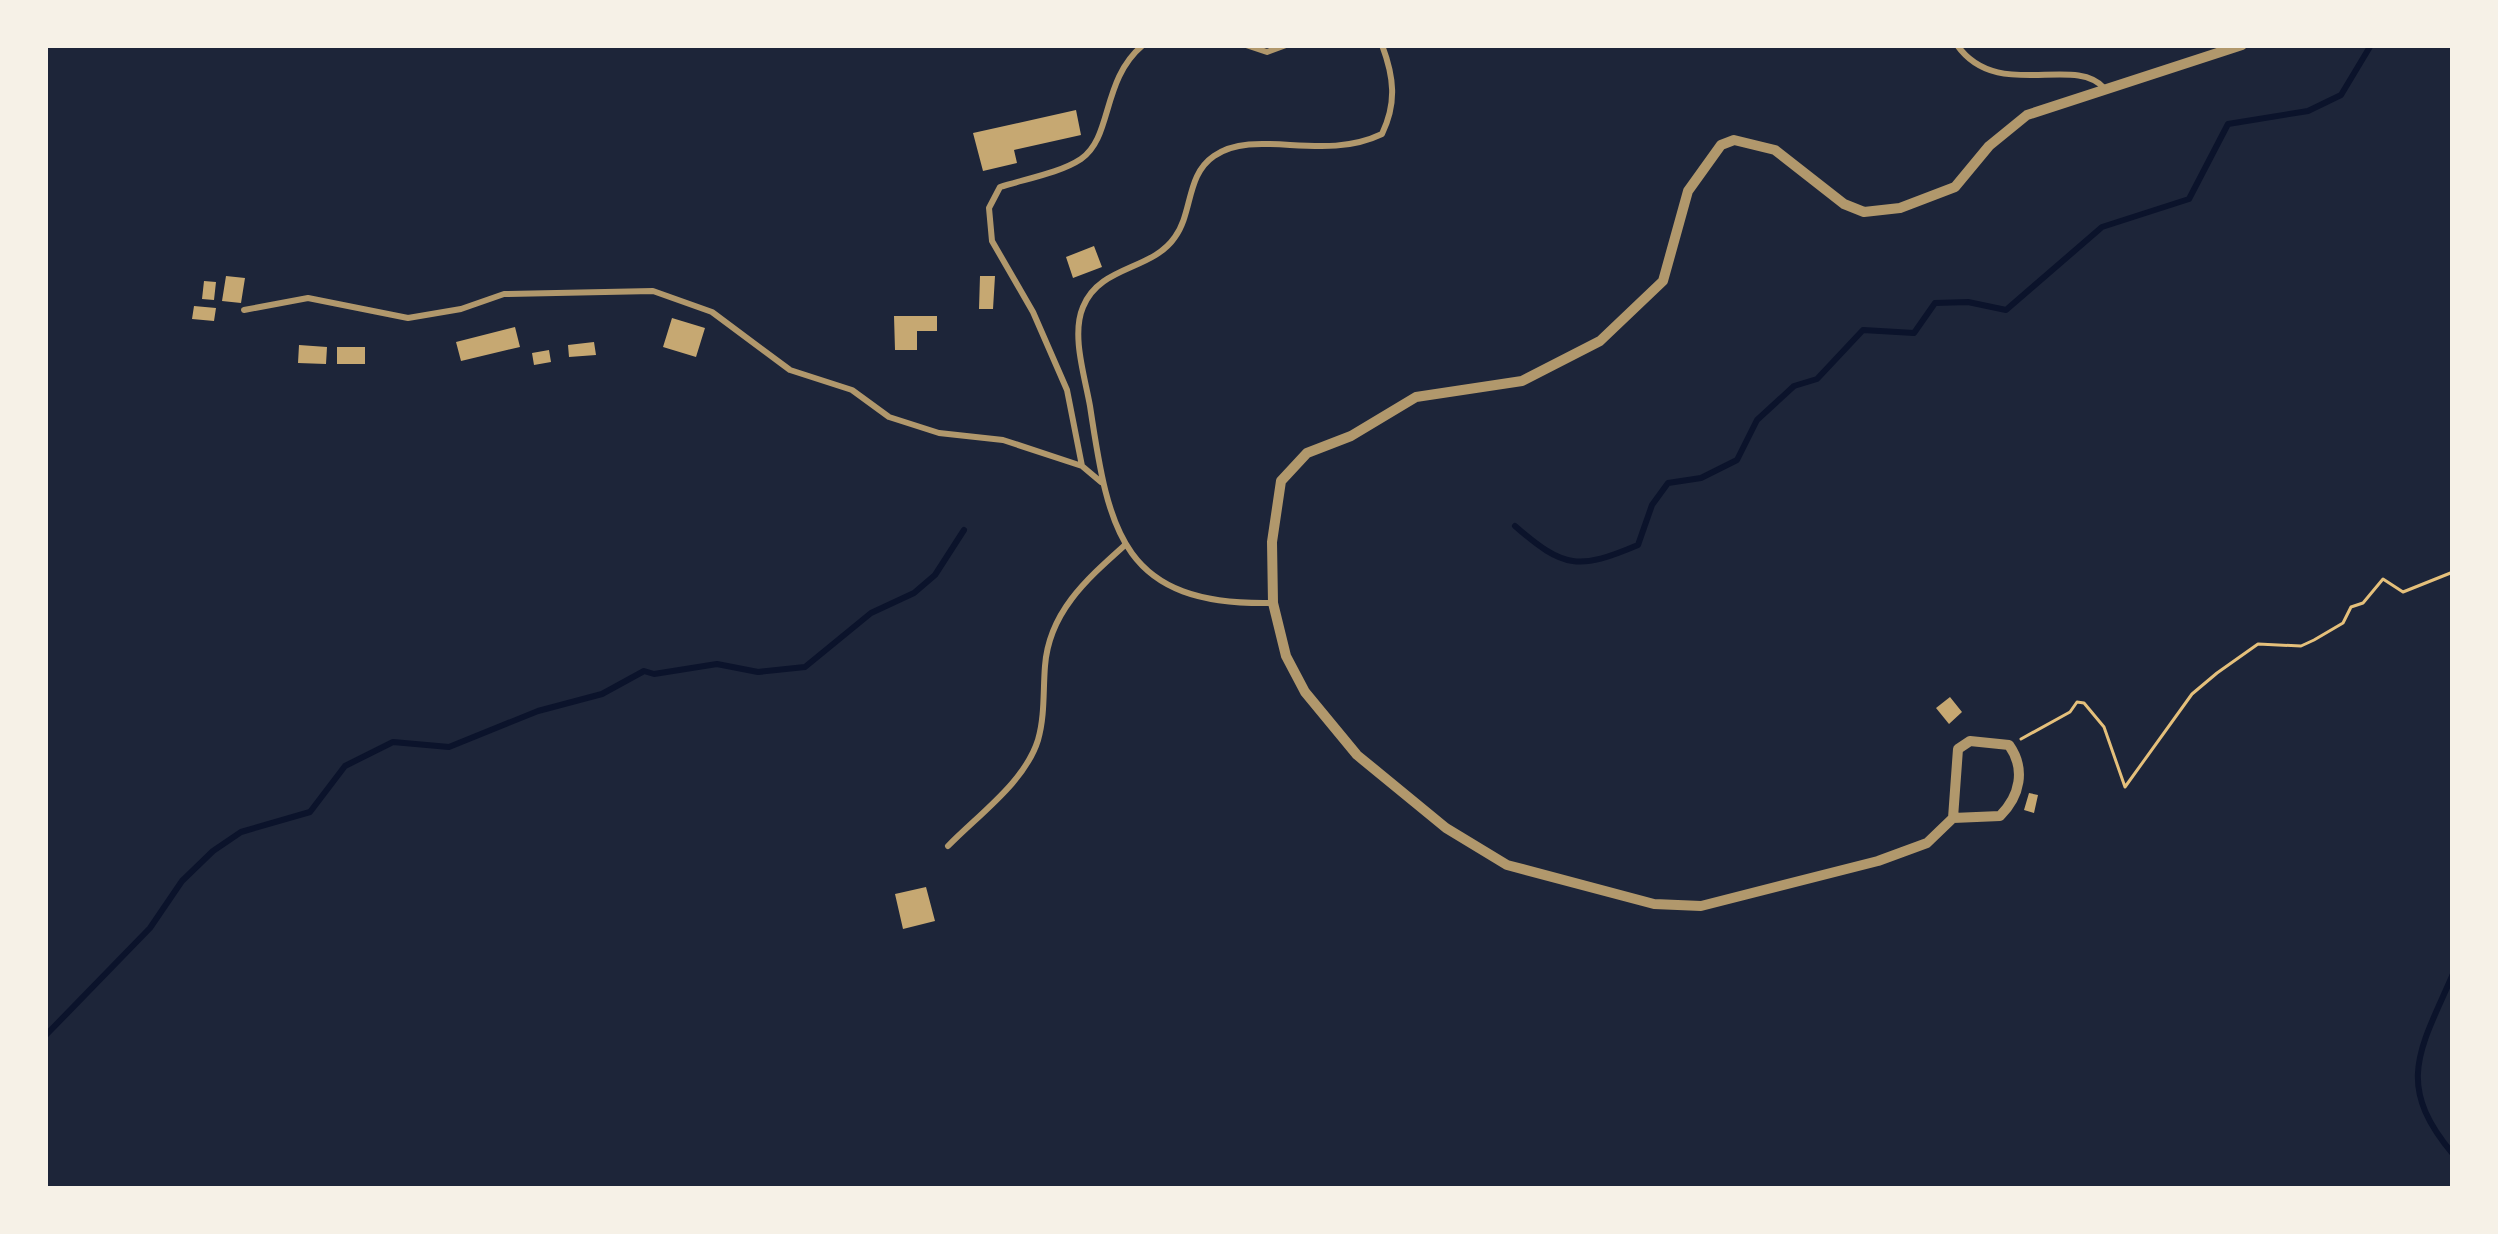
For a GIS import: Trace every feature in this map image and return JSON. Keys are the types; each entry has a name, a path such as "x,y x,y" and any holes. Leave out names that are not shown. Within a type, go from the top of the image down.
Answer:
{"street":[{"path":"1953,818 2000,816 2012,805 2019,767 2009,745 1970,741 1958,749 1953,818 1928,843 1878,861 1701,905 1654,904 1525,871 1478,850 1328,725 1286,656 1273,603 1274,503 1293,463 1416,398 1522,381 1600,341 1664,281 1688,191 1721,145 1734,140 1775,150 1844,204 1878,212 1955,187 1989,146 2027,115 2242,45"}],"lane":[{"path":"1082,466 1066,390 1033,312 992,241 989,208 1000,187 1078,161 1094,148 1118,71 1143,45"},
{"path":"1246,45 1267,52 1286,45"},
{"path":"1273,603 1200,599 1154,574 1125,545 1112,524 1101,482 1078,321 1085,302 1101,282 1162,251 1174,238 1195,181 1217,154 1258,144 1332,150 1382,134 1393,112 1394,90 1382,45"},
{"path":"1957,45 1990,71 2017,78 2090,77 2104,88"},
{"path":"244,310 308,298 408,318 461,309 504,294 653,291 712,312 790,370 852,390 889,417 939,433 1003,440 1082,466 1101,482"},
{"path":"949,846 1020,773 1038,742 1045,662 1058,616 1084,581 1125,545"}],"path":[{"path":"2009,745 2070,712 2077,702 2084,703 2104,727 2125,787 2192,694 2247,649 2258,644 2301,646 2314,640 2343,623 2351,607 2363,603 2383,579 2403,592 2453,572"}],"shaded area":[{"path":"45,45 2453,45 2453,1189 45,1189"}],"building":[{"path":"1076,110 1081,135 1014,150 1017,163 983,171 973,133"},
{"path":"1094,246 1102,267 1073,278 1066,257"},
{"path":"226,276 245,278 241,303 222,301"},
{"path":"980,276 995,276 993,309 979,309"},
{"path":"204,281 216,282 214,300 202,299"},
{"path":"194,306 216,308 214,321 192,319"},
{"path":"894,316 937,316 937,331 917,331 917,350 895,350"},
{"path":"672,318 705,328 696,357 663,347"},
{"path":"515,327 520,347 461,361 456,342"},
{"path":"594,342 596,355 569,357 568,345"},
{"path":"299,345 327,347 326,364 298,363"},
{"path":"337,347 365,347 365,364 337,364"},
{"path":"549,350 551,362 534,365 532,353"},
{"path":"1950,697 1962,712 1949,724 1936,708"},
{"path":"2029,793 2038,795 2034,813 2024,810"},
{"path":"926,887 935,921 903,929 895,894"}],"waterway":[{"path":"1515,526 1547,551 1573,561 1601,559 1638,545 1652,505 1668,483 1701,478 1737,460 1757,420 1794,386 1817,379 1863,330 1914,333 1935,303 1968,302 2006,310 2102,227 2189,199 2228,124 2308,111 2341,95 2371,45"},
{"path":"45,1036 150,928 182,881 213,851 241,832 310,812 345,766 393,742 449,747 538,711 602,694 644,671 654,674 717,664 758,672 805,667 871,613 914,593 935,575 964,530"},
{"path":"2453,974 2418,1066 2423,1107 2453,1154"}]}
